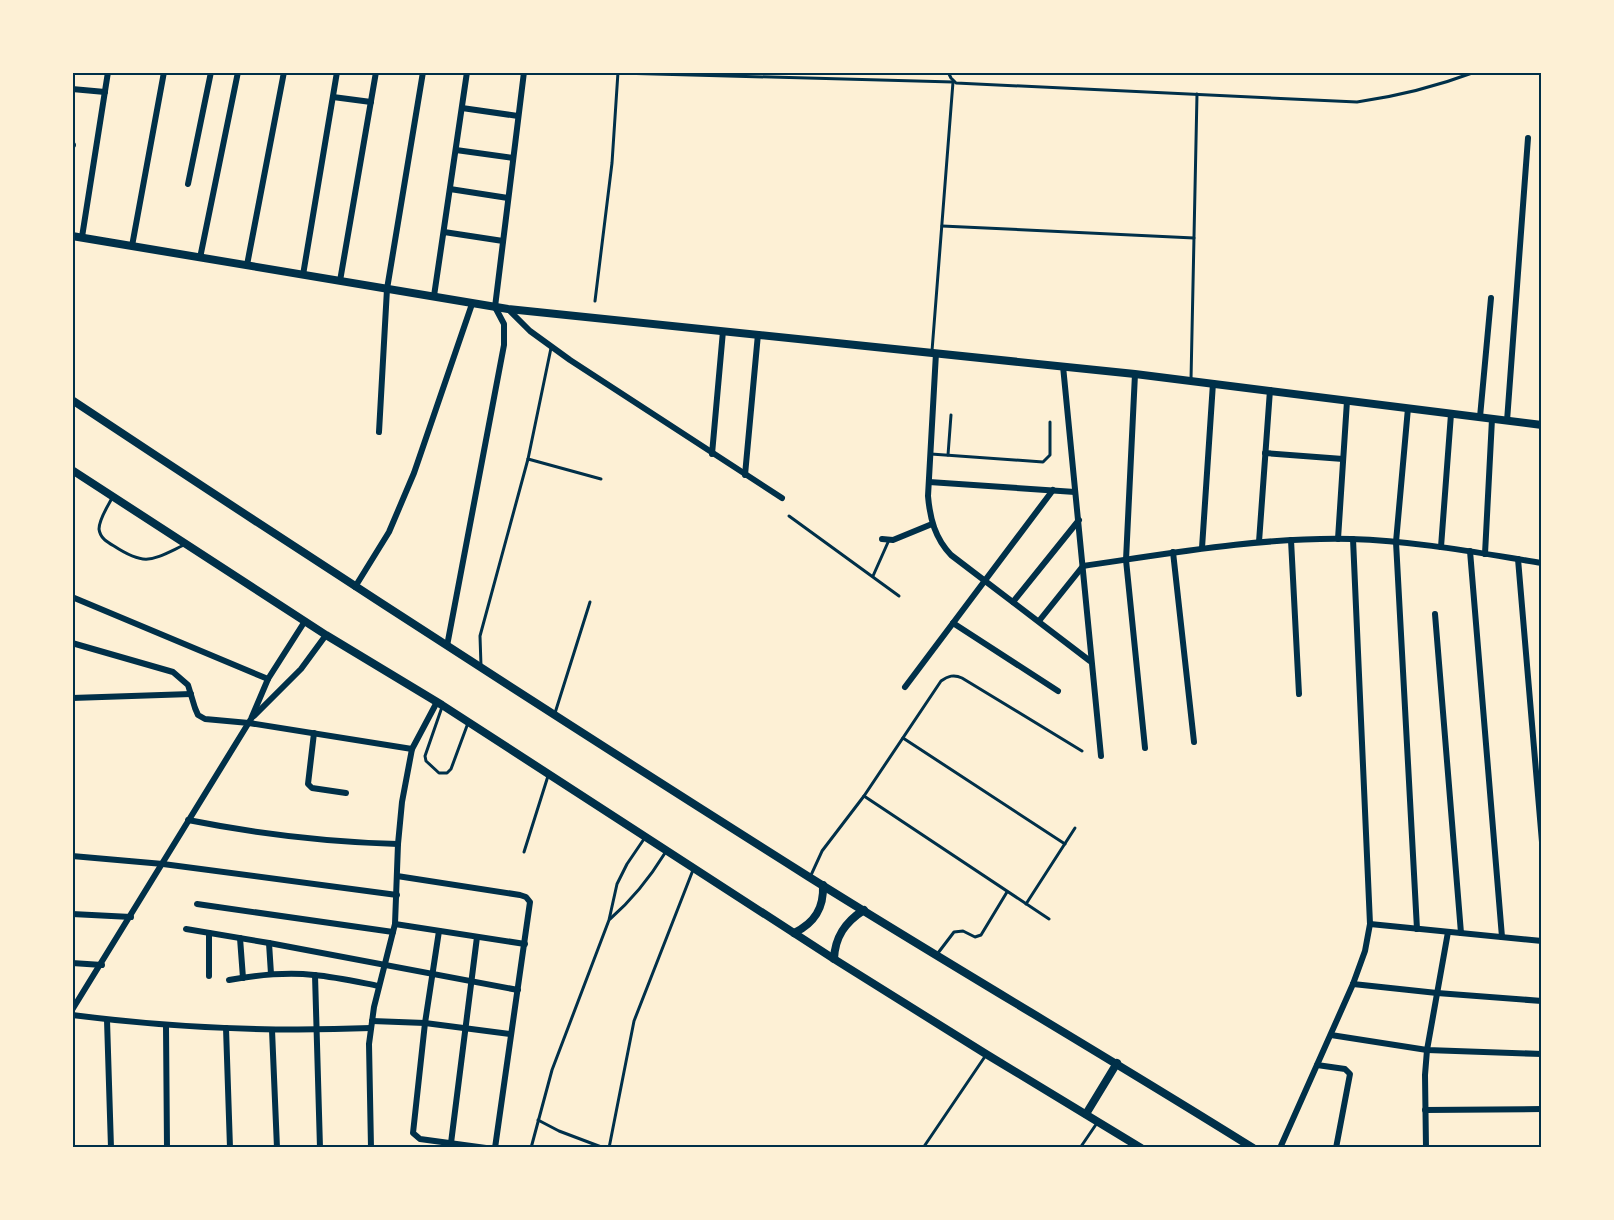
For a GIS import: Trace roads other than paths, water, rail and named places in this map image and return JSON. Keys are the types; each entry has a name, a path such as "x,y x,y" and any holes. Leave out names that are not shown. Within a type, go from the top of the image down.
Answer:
{"main road":[{"path":"72,400 355,587 810,877 1253,1148"},
{"path":"72,470 326,635 440,704 834,959 1142,1148"},
{"path":"794,933 805,928 814,920 820,909 823,885"},
{"path":"834,959 835,947 845,925 864,910"},
{"path":"1086,1114 1117,1063"}],"street":[{"path":"82,237 108,72"},
{"path":"132,246 164,72"},
{"path":"188,184 212,72"},
{"path":"200,258 238,72"},
{"path":"246,265 284,72"},
{"path":"303,274 337,72"},
{"path":"340,281 376,72"},
{"path":"379,432 387,289 423,72"},
{"path":"434,296 467,72"},
{"path":"447,646 504,345 504,324 495,307 524,72 516,72"},
{"path":"72,89 105,92"},
{"path":"333,97 371,102"},
{"path":"462,108 518,116"},
{"path":"1507,421 1528,138"},
{"path":"456,150 513,158"},
{"path":"450,189 508,198"},
{"path":"444,232 503,241"},
{"path":"72,236 508,309 1191,380 1542,425"},
{"path":"1480,417 1491,298"},
{"path":"355,587 389,532 414,473 472,304"},
{"path":"508,309 530,331 712,454 782,498"},
{"path":"712,454 723,331"},
{"path":"745,475 758,334"},
{"path":"934,353 929,510 932,524 943,546 1090,661"},
{"path":"1063,366 1101,756"},
{"path":"1135,374 1126,560 1145,748"},
{"path":"1202,548 1214,383"},
{"path":"1259,542 1270,390"},
{"path":"1338,539 1347,401"},
{"path":"1408,408 1396,542 1417,929"},
{"path":"1441,547 1451,414"},
{"path":"1485,554 1492,419"},
{"path":"1265,453 1343,459"},
{"path":"929,482 1075,492"},
{"path":"905,687 1053,490"},
{"path":"1013,602 1079,519"},
{"path":"886,540 932,524"},
{"path":"1280,1148 1353,984 1365,951 1370,924 1353,539"},
{"path":"1039,621 1083,566 1202,548 1292,540 1353,539 1441,547 1542,563"},
{"path":"1292,540 1299,694"},
{"path":"1470,551 1502,937"},
{"path":"1173,552 1194,742"},
{"path":"1518,559 1542,842"},
{"path":"72,597 268,680"},
{"path":"1435,614 1461,933"},
{"path":"72,1010 102,965 250,721 268,680 305,621"},
{"path":"953,623 1058,691"},
{"path":"250,721 301,669 326,635"},
{"path":"72,643 173,672 188,685 198,715 205,719 250,721 314,734 412,749"},
{"path":"72,698 191,694"},
{"path":"371,1148 369,1060 371,1024 395,924 402,802 412,749 440,704"},
{"path":"314,734 308,784 312,788 346,793"},
{"path":"188,820 294,838 398,844"},
{"path":"72,856 163,864 397,895"},
{"path":"397,876 526,897 530,902 495,1148"},
{"path":"197,904 393,932"},
{"path":"72,914 131,917"},
{"path":"395,924 525,944"},
{"path":"1370,924 1542,941"},
{"path":"186,929 518,990"},
{"path":"439,931 425,1023 413,1133 420,1139 486,1148"},
{"path":"1426,1148 1427,1050 1448,932"},
{"path":"209,933 209,976"},
{"path":"451,1143 477,937"},
{"path":"240,938 243,978"},
{"path":"269,943 271,974"},
{"path":"72,963 102,965"},
{"path":"229,980 271,974 315,975 379,986"},
{"path":"315,975 320,1148"},
{"path":"1353,984 1542,1001"},
{"path":"72,1015 166,1026 272,1030 318,1030 371,1024 425,1023 510,1034"},
{"path":"107,1020 111,1148"},
{"path":"166,1026 167,1148"},
{"path":"226,1028 230,1148"},
{"path":"272,1030 277,1148"},
{"path":"1330,1035 1427,1050 1542,1054"},
{"path":"1317,1065 1345,1069 1350,1074 1336,1148"},
{"path":"1425,1110 1542,1109"},
{"path":"1530,1148 1542,1148"}],"lane":[{"path":"595,301 612,163 618,72 953,82 1357,102 1404,95 1450,82 1475,72"},
{"path":"934,353 953,82 948,72"},
{"path":"1191,380 1197,94"},
{"path":"942,226 1194,238"},
{"path":"481,668 480,636 528,459 552,346"},
{"path":"948,455 951,415"},
{"path":"931,454 1043,462 1050,455 1050,422"},
{"path":"528,459 601,479"},
{"path":"113,496 99,530 106,541 114,547 132,558 148,560 186,544"},
{"path":"789,516 899,596"},
{"path":"873,576 886,540"},
{"path":"555,714 590,602"},
{"path":"810,877 822,851 864,796 941,681 951,676 957,676 1082,751"},
{"path":"440,704 424,756 426,761 439,773 447,773 451,769 468,722"},
{"path":"903,738 1065,844"},
{"path":"524,852 548,774"},
{"path":"864,796 1049,919"},
{"path":"1026,904 1075,828"},
{"path":"531,1148 552,1070 609,920 617,884 645,837"},
{"path":"609,920 649,880 666,851"},
{"path":"538,1120 559,1131 607,1148 634,1021 694,868"},
{"path":"938,955 954,932 963,931 975,937 981,934 1007,891"},
{"path":"923,1148 986,1054"},
{"path":"1080,1148 1098,1122"}]}
